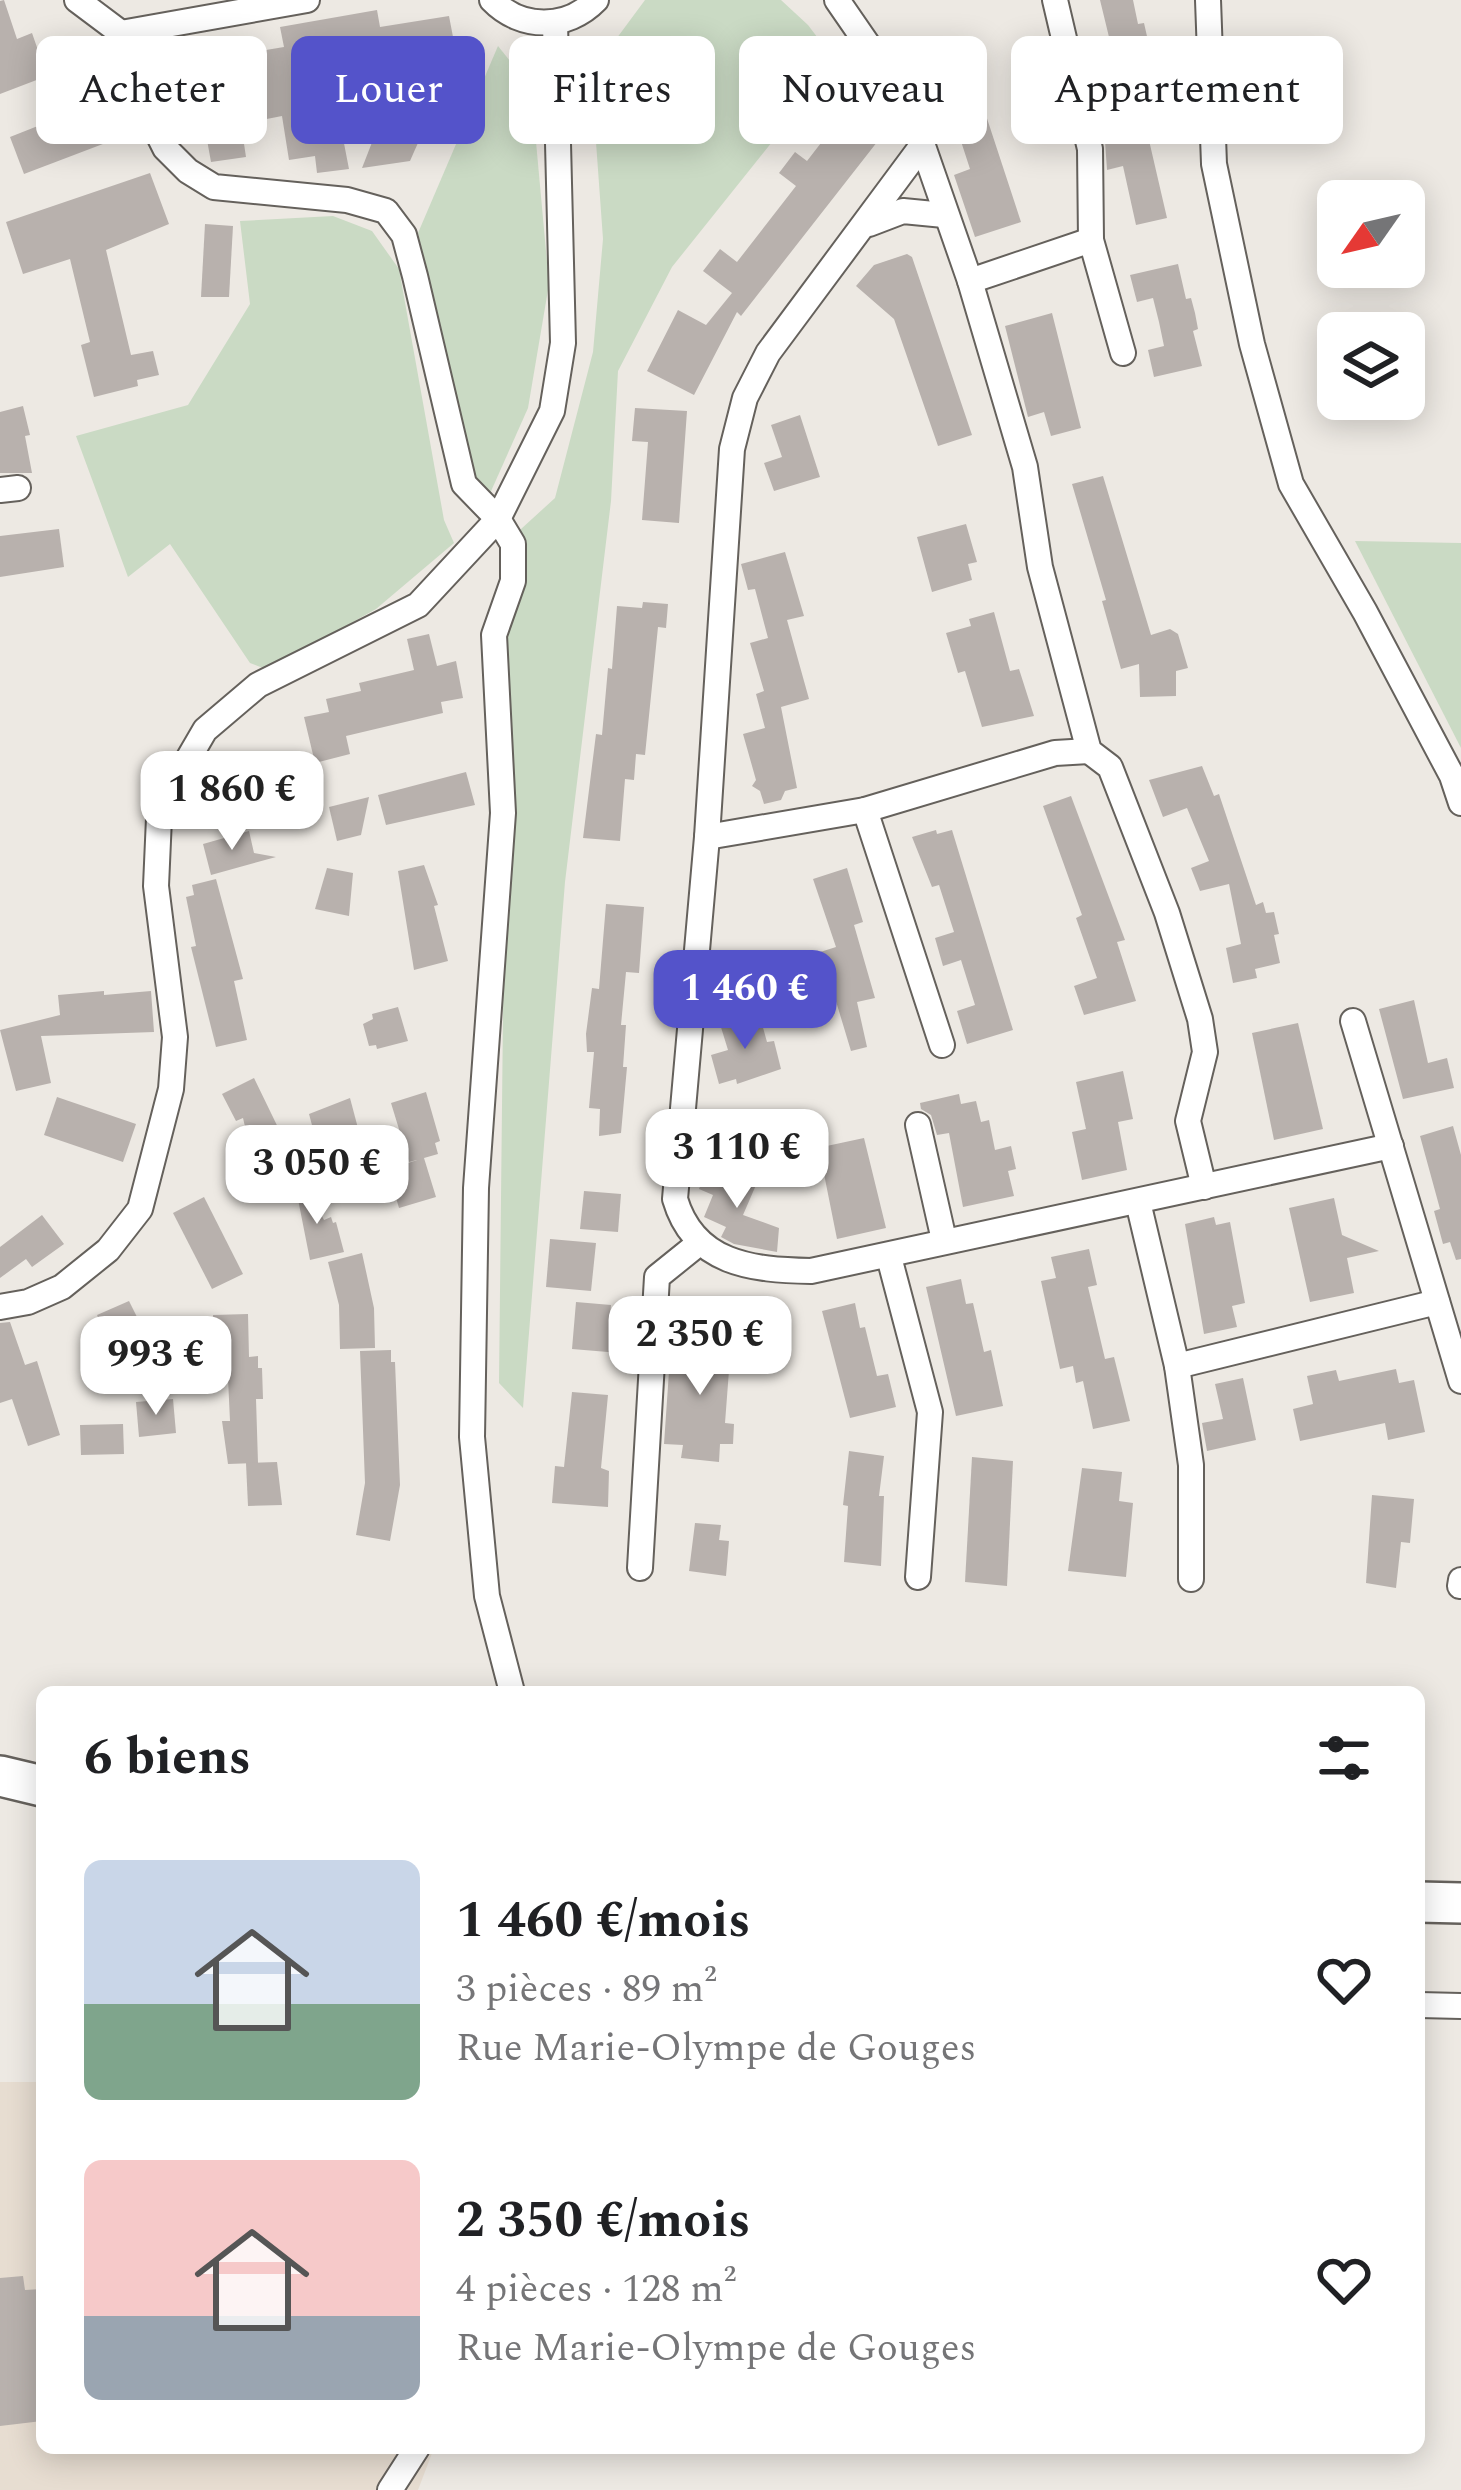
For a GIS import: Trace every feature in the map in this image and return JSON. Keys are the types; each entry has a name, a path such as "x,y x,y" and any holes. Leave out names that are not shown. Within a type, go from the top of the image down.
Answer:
{"main road":[{"path":"0,1776 36,1785"},
{"path":"1425,1901 1461,1903"}],"street":[{"path":"76,0 122,33 137,92 165,148 188,171 214,187 347,200 386,212 404,235 410,255 464,484 498,519 513,544 516,561 494,635 503,813 476,1188 472,1437 487,1596 510,1686"},
{"path":"122,33 308,0"},
{"path":"492,0 515,17 535,23 575,17 596,0"},
{"path":"837,0 908,103 970,281 1024,467 1040,567 1089,751 1110,767 1190,979 1205,1052 1188,1121 1204,1186"},
{"path":"1055,0 1090,149 1091,240 1123,353"},
{"path":"1208,0 1214,164 1252,344 1291,484 1365,612 1452,776 1461,803"},
{"path":"0,1307 28,1302 62,1286 108,1250 140,1209 171,1089 175,1037 156,886 159,818 172,785 205,730 258,685 418,605 498,519 552,411 562,343 556,23"},
{"path":"921,147 768,353 745,398 733,449 707,837 675,1199 682,1223 698,1244 758,1270 811,1271 1391,1146"},
{"path":"866,225 903,211 944,215"},
{"path":"970,281 1091,240"},
{"path":"707,837 865,810 1054,753 1089,751"},
{"path":"865,810 941,1045"},
{"path":"1353,1021 1461,1381"},
{"path":"918,1124 944,1240"},
{"path":"1138,1202 1178,1366 1191,1465 1191,1579"},
{"path":"640,1568 657,1277 698,1244"},
{"path":"889,1257 930,1412 918,1577"},
{"path":"1178,1366 1437,1302"},
{"path":"1425,2005 1461,2006"},
{"path":"390,2490 412,2454"}],"shaded area":[{"path":"0,2082 36,2082 36,2454 432,2454 418,2490 0,2490"}],"green space":[{"path":"645,0 781,0 816,36 739,36 739,144 770,144 672,267 618,371 611,501 565,882 523,1408 499,1383 507,646 521,529 555,498 593,352 603,239 596,144 715,144 715,36 618,36"},
{"path":"498,46 509,60 509,144 536,144 549,284 528,408 488,498 473,483 418,233 456,144 485,144 485,76"},
{"path":"333,216 372,231 399,269 444,520 454,543 376,609 268,670 250,663 170,544 128,577 76,436 188,405 250,304 240,221"},
{"path":"1355,541 1461,543 1461,748"}],"building":[{"path":"4,0 17,39 32,33 36,80 0,94 0,1"},
{"path":"1100,0 1133,0 1138,24 1144,23 1147,36 1109,36"},
{"path":"377,10 380,27 449,16 453,36 291,36 291,144 344,144 349,169 317,173 315,156 289,160 282,116 267,119 267,50 284,47 280,27"},
{"path":"987,118 1021,222 975,237 954,175 970,169 962,144 987,144"},
{"path":"36,127 36,144 103,144 24,174 10,137"},
{"path":"208,144 244,144 246,157 211,162"},
{"path":"371,144 417,144 410,161 362,168"},
{"path":"820,144 876,144 741,316 737,312 694,395 647,371 678,310 706,325 732,293 703,271 720,249 737,262 796,186 779,173 795,152 807,161"},
{"path":"1105,144 1150,144 1167,218 1136,225 1123,166 1107,170"},
{"path":"150,173 169,224 106,250 131,355 153,351 159,375 137,380 138,386 94,397 81,345 90,342 70,259 23,274 6,222"},
{"path":"205,224 233,226 229,297 201,297"},
{"path":"907,254 912,257 972,435 938,446 894,319 856,286 874,265"},
{"path":"1178,264 1186,299 1191,298 1195,313 1198,329 1193,331 1202,366 1154,377 1148,350 1164,346 1159,322 1153,298 1137,302 1130,275"},
{"path":"1052,313 1081,428 1051,436 1044,412 1028,417 1005,326"},
{"path":"23,406 32,473 0,473 0,412"},
{"path":"635,408 687,411 679,523 642,520 648,442 632,441"},
{"path":"800,415 820,477 774,491 764,463 782,457 771,425"},
{"path":"1103,476 1151,635 1170,629 1178,634 1188,668 1176,671 1176,696 1140,697 1139,664 1121,669 1072,484"},
{"path":"966,524 977,562 968,564 972,580 932,592 917,537"},
{"path":"59,529 64,567 0,577 0,536"},
{"path":"785,552 804,616 787,620 809,699 781,707 797,788 785,791 781,800 764,804 760,791 752,786 756,780 743,734 765,728 756,694 764,691 750,643 768,638 755,589 748,590 741,564"},
{"path":"643,602 668,604 666,628 658,627 645,755 636,754 634,780 625,779 620,841 583,838 596,734 602,735 608,668 612,669 617,606 642,608"},
{"path":"994,612 1010,671 1019,669 1034,716 982,727 965,671 958,673 946,633 971,626 969,619"},
{"path":"429,634 437,666 456,661 463,698 441,702 443,713 346,736 350,754 315,763 304,717 329,712 326,699 361,691 359,683 414,670 407,639"},
{"path":"1202,766 1214,796 1219,794 1256,905 1263,902 1266,913 1274,912 1279,934 1274,935 1280,963 1255,969 1257,978 1233,983 1226,948 1241,944 1229,884 1200,891 1191,868 1209,861 1187,808 1163,817 1149,780"},
{"path":"466,772 475,805 386,825 378,795"},
{"path":"1071,796 1125,940 1117,942 1136,1001 1084,1015 1074,986 1097,978 1076,918 1082,915 1043,806"},
{"path":"369,797 361,835 337,841 329,807"},
{"path":"936,830 937,834 952,830 1013,1030 967,1044 957,1011 975,1005 961,960 943,966 935,938 954,932 939,885 932,887 912,837"},
{"path":"249,831 254,853 276,857 211,875 203,844"},
{"path":"424,865 438,905 434,906 448,961 414,970 398,871"},
{"path":"327,868 353,873 349,916 315,909"},
{"path":"847,868 863,922 854,925 875,998 857,1002 867,1047 851,1051 835,998 828,1001 814,954 836,947 813,879"},
{"path":"216,879 243,979 234,981 247,1040 216,1047 191,947 196,946 186,897 194,895 192,885"},
{"path":"606,904 644,907 639,973 626,972 621,1025 626,1025 623,1067 627,1067 621,1133 599,1136 600,1109 589,1108 594,1052 587,1052 586,1034 592,988 599,989"},
{"path":"104,991 104,995 151,991 154,1032 41,1036 51,1083 16,1091 0,1030 60,1015 58,995"},
{"path":"1414,1000 1428,1063 1447,1058 1454,1088 1403,1099 1379,1009"},
{"path":"398,1007 408,1041 377,1049 369,1046 363,1024 373,1019 372,1014"},
{"path":"759,1013 767,1042 774,1041 781,1069 737,1084 736,1079 719,1084 711,1055 728,1050 720,1024"},
{"path":"1298,1023 1323,1129 1274,1140 1252,1033"},
{"path":"1123,1071 1133,1119 1118,1122 1127,1170 1082,1180 1072,1132 1086,1129 1076,1082"},
{"path":"254,1078 287,1146 293,1175 258,1183 243,1118 236,1121 222,1094"},
{"path":"426,1092 440,1141 435,1143 438,1154 424,1158 436,1197 399,1208 388,1170 417,1160 409,1162 391,1103"},
{"path":"959,1094 961,1104 976,1101 981,1122 989,1120 995,1150 1011,1146 1016,1169 1008,1171 1014,1196 963,1207 949,1133 937,1135 931,1115 920,1103"},
{"path":"57,1097 136,1124 123,1162 44,1135"},
{"path":"350,1098 359,1132 316,1140 309,1114"},
{"path":"1453,1126 1461,1155 1461,1259 1456,1260 1450,1242 1443,1244 1434,1211 1440,1209 1420,1136"},
{"path":"864,1138 886,1228 837,1239 824,1174 814,1177 808,1150"},
{"path":"709,1166 756,1185 743,1215 779,1228 777,1252 734,1244 721,1237 726,1227 704,1217 713,1195 699,1189"},
{"path":"304,1181 324,1220 331,1217 336,1222 344,1252 310,1260 295,1184"},
{"path":"584,1191 621,1194 618,1232 580,1229"},
{"path":"204,1197 243,1274 212,1289 173,1213"},
{"path":"1334,1198 1342,1235 1379,1251 1347,1258 1354,1293 1310,1302 1289,1208"},
{"path":"42,1215 64,1244 32,1267 26,1259 0,1278 0,1247"},
{"path":"1214,1217 1216,1225 1230,1222 1245,1303 1232,1306 1237,1327 1204,1334 1185,1224"},
{"path":"550,1239 596,1243 591,1291 546,1287"},
{"path":"1089,1249 1097,1285 1088,1287 1105,1359 1114,1357 1130,1421 1093,1429 1083,1381 1076,1383 1073,1366 1060,1369 1041,1281 1056,1278 1051,1257"},
{"path":"362,1253 374,1308 375,1348 340,1349 339,1305 328,1262"},
{"path":"961,1279 966,1304 973,1303 984,1352 991,1350 1003,1406 956,1416 926,1287"},
{"path":"129,1301 137,1317 173,1317 111,1345 97,1315"},
{"path":"576,1302 611,1305 609,1327 622,1328 620,1353 572,1349"},
{"path":"855,1303 877,1376 888,1374 896,1407 850,1418 822,1311"},
{"path":"248,1314 249,1357 258,1356 258,1368 262,1368 263,1399 256,1399 258,1463 228,1464 222,1421 230,1421 227,1357 219,1358 218,1345 214,1345 213,1315"},
{"path":"10,1322 25,1365 37,1361 60,1435 28,1446 12,1399 0,1403 0,1323"},
{"path":"695,1328 732,1331 725,1423 734,1424 733,1444 720,1444 719,1462 681,1458 683,1445 664,1444 670,1357 692,1359"},
{"path":"391,1350 400,1485 390,1541 356,1535 365,1483 360,1351"},
{"path":"1396,1369 1399,1383 1414,1380 1425,1432 1388,1440 1385,1423 1300,1441 1293,1409 1313,1404 1307,1376 1336,1370 1339,1381"},
{"path":"1243,1378 1256,1440 1207,1451 1202,1423 1223,1419 1215,1384"},
{"path":"572,1392 608,1395 601,1468 609,1471 608,1507 552,1503 555,1466 564,1467"},
{"path":"173,1399 176,1433 139,1437 136,1402"},
{"path":"123,1424 124,1454 81,1455 80,1425"},
{"path":"849,1451 884,1456 879,1496 884,1496 881,1566 844,1562"},
{"path":"972,1457 1013,1461 1007,1586 965,1582"},
{"path":"277,1462 282,1505 248,1506 246,1463"},
{"path":"1082,1468 1122,1472 1119,1501 1133,1503 1126,1577 1068,1571"},
{"path":"1372,1495 1414,1499 1410,1543 1401,1542 1396,1588 1366,1583"},
{"path":"695,1523 721,1525 719,1540 729,1541 726,1576 689,1571"},
{"path":"23,2276 25,2290 36,2289 36,2422 0,2426 0,2278"}]}
